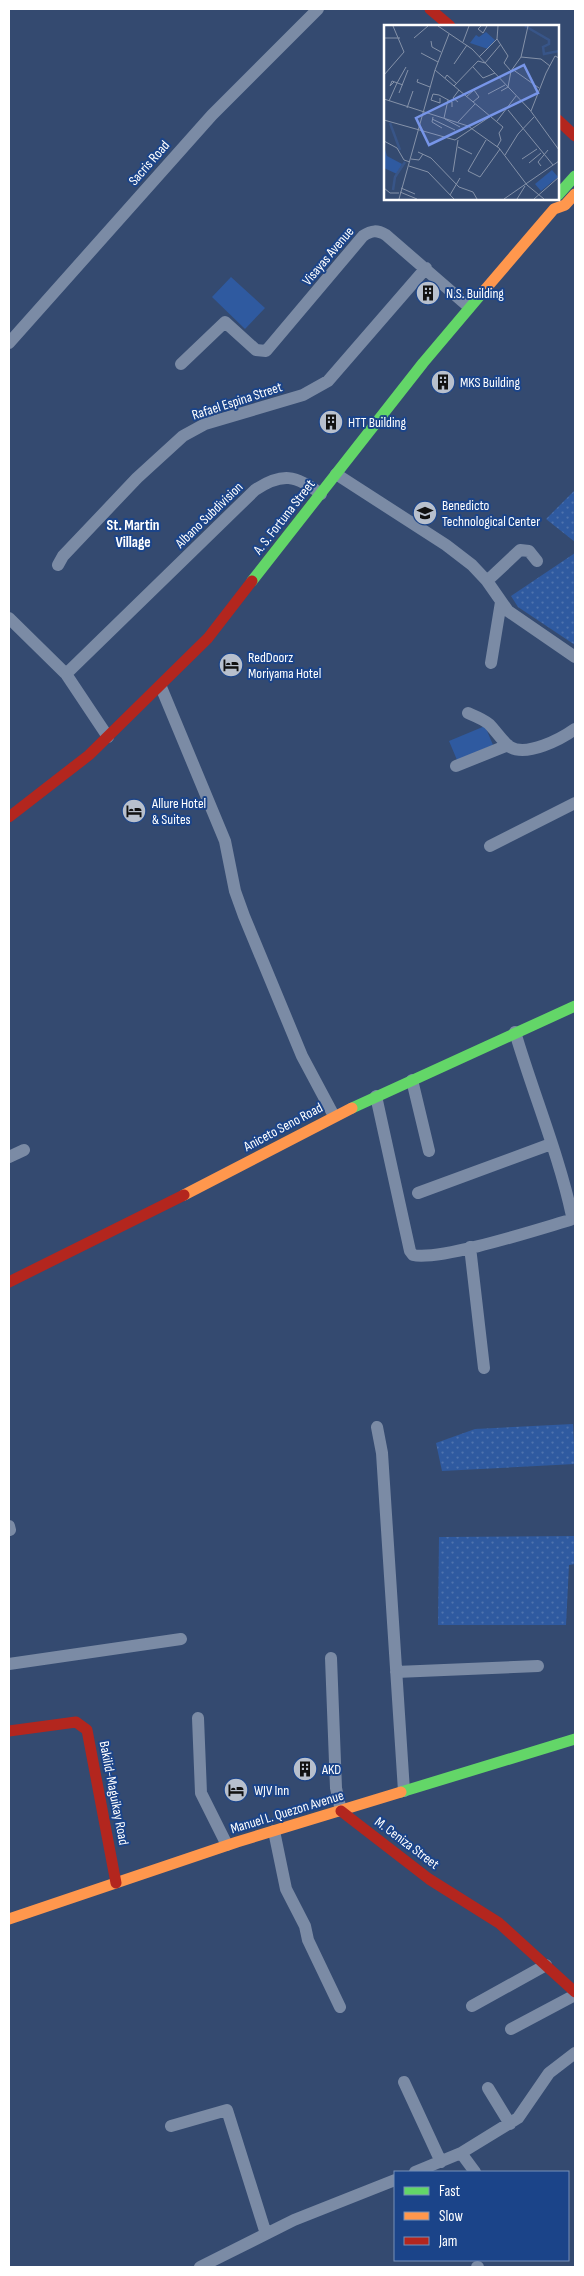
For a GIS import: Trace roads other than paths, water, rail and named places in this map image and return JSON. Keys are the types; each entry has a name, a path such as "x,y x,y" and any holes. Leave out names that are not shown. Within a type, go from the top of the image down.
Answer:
{"main road":[{"path":"430,9 449,25"},
{"path":"559,121 575,136"},
{"path":"559,194 575,176"},
{"name":"A. S. Fortuna Street","path":"9,817 77,766 161,687 208,638 469,306 555,203 565,205 575,194"},
{"name":"Aniceto Seno Road","path":"9,1282 264,1155 334,1116 575,1006"},
{"name":"Bakilid-Maguikay Road","path":"9,1731 76,1722 87,1730 116,1883"},
{"name":"Manuel L. Quezon Avenue","path":"9,1919 228,1845 575,1739"},
{"name":"M. Ceniza Street","path":"341,1811 429,1879 499,1923 575,1993"}],"street":[{"name":"Sacris Road","path":"9,343 212,115 318,9"},
{"name":"Visayas Avenue","path":"181,364 225,322 256,350 266,351 369,231 378,230 386,235 469,306"},
{"name":"Rafael Espina Street","path":"58,564 63,556 137,478 183,436 205,424 303,395 328,381 426,268"},
{"path":"336,474 446,545 487,581 508,611 575,657"},
{"name":"Albano Subdivision","path":"66,674 256,490 276,478 290,477 304,482 321,494"},
{"path":"487,581 520,550 529,552 537,561"},
{"path":"491,663 501,602"},
{"path":"9,618 66,674 108,737"},
{"path":"161,687 225,841 235,891 244,916 302,1056 334,1116"},
{"path":"468,713 487,722 508,745 516,750 534,748 559,740 575,729"},
{"path":"456,766 508,745"},
{"path":"490,846 575,803"},
{"path":"376,1096 410,1251 417,1256 470,1247 570,1220 572,1216 564,1178 551,1144 516,1032"},
{"path":"412,1080 429,1151"},
{"path":"418,1193 551,1144"},
{"path":"9,1157 24,1150"},
{"path":"470,1247 484,1368"},
{"path":"377,1427 382,1452 404,1791"},
{"path":"9,1664 182,1639"},
{"path":"331,1658 336,1788 341,1811"},
{"path":"396,1672 538,1666"},
{"path":"198,1718 200,1794 228,1845"},
{"path":"274,1831 286,1890 305,1926 308,1940 340,2007"},
{"path":"472,2006 546,1965"},
{"path":"512,2029 575,1993"},
{"path":"418,2171 461,2153 518,2118 549,2073 575,2053"},
{"path":"404,2082 441,2162"},
{"path":"488,2088 510,2124"},
{"path":"171,2126 227,2110 266,2234"},
{"path":"461,2153 474,2171"},
{"path":"201,2267 294,2220 394,2180"}],"place":[{"name":"N.S. Building","path":"428,293"},
{"name":"MKS Building","path":"443,382"},
{"name":"HTT Building","path":"331,422"},
{"name":"Benedicto Technological Center","path":"425,513"},
{"name":"RedDoorz Moriyama Hotel","path":"231,665"},
{"name":"Allure Hotel & Suites","path":"134,811"},
{"name":"AKD","path":"305,1769"},
{"name":"WJV Inn","path":"236,1790"}],"district":[{"name":"St. Martin Village","path":"133,534"}]}
